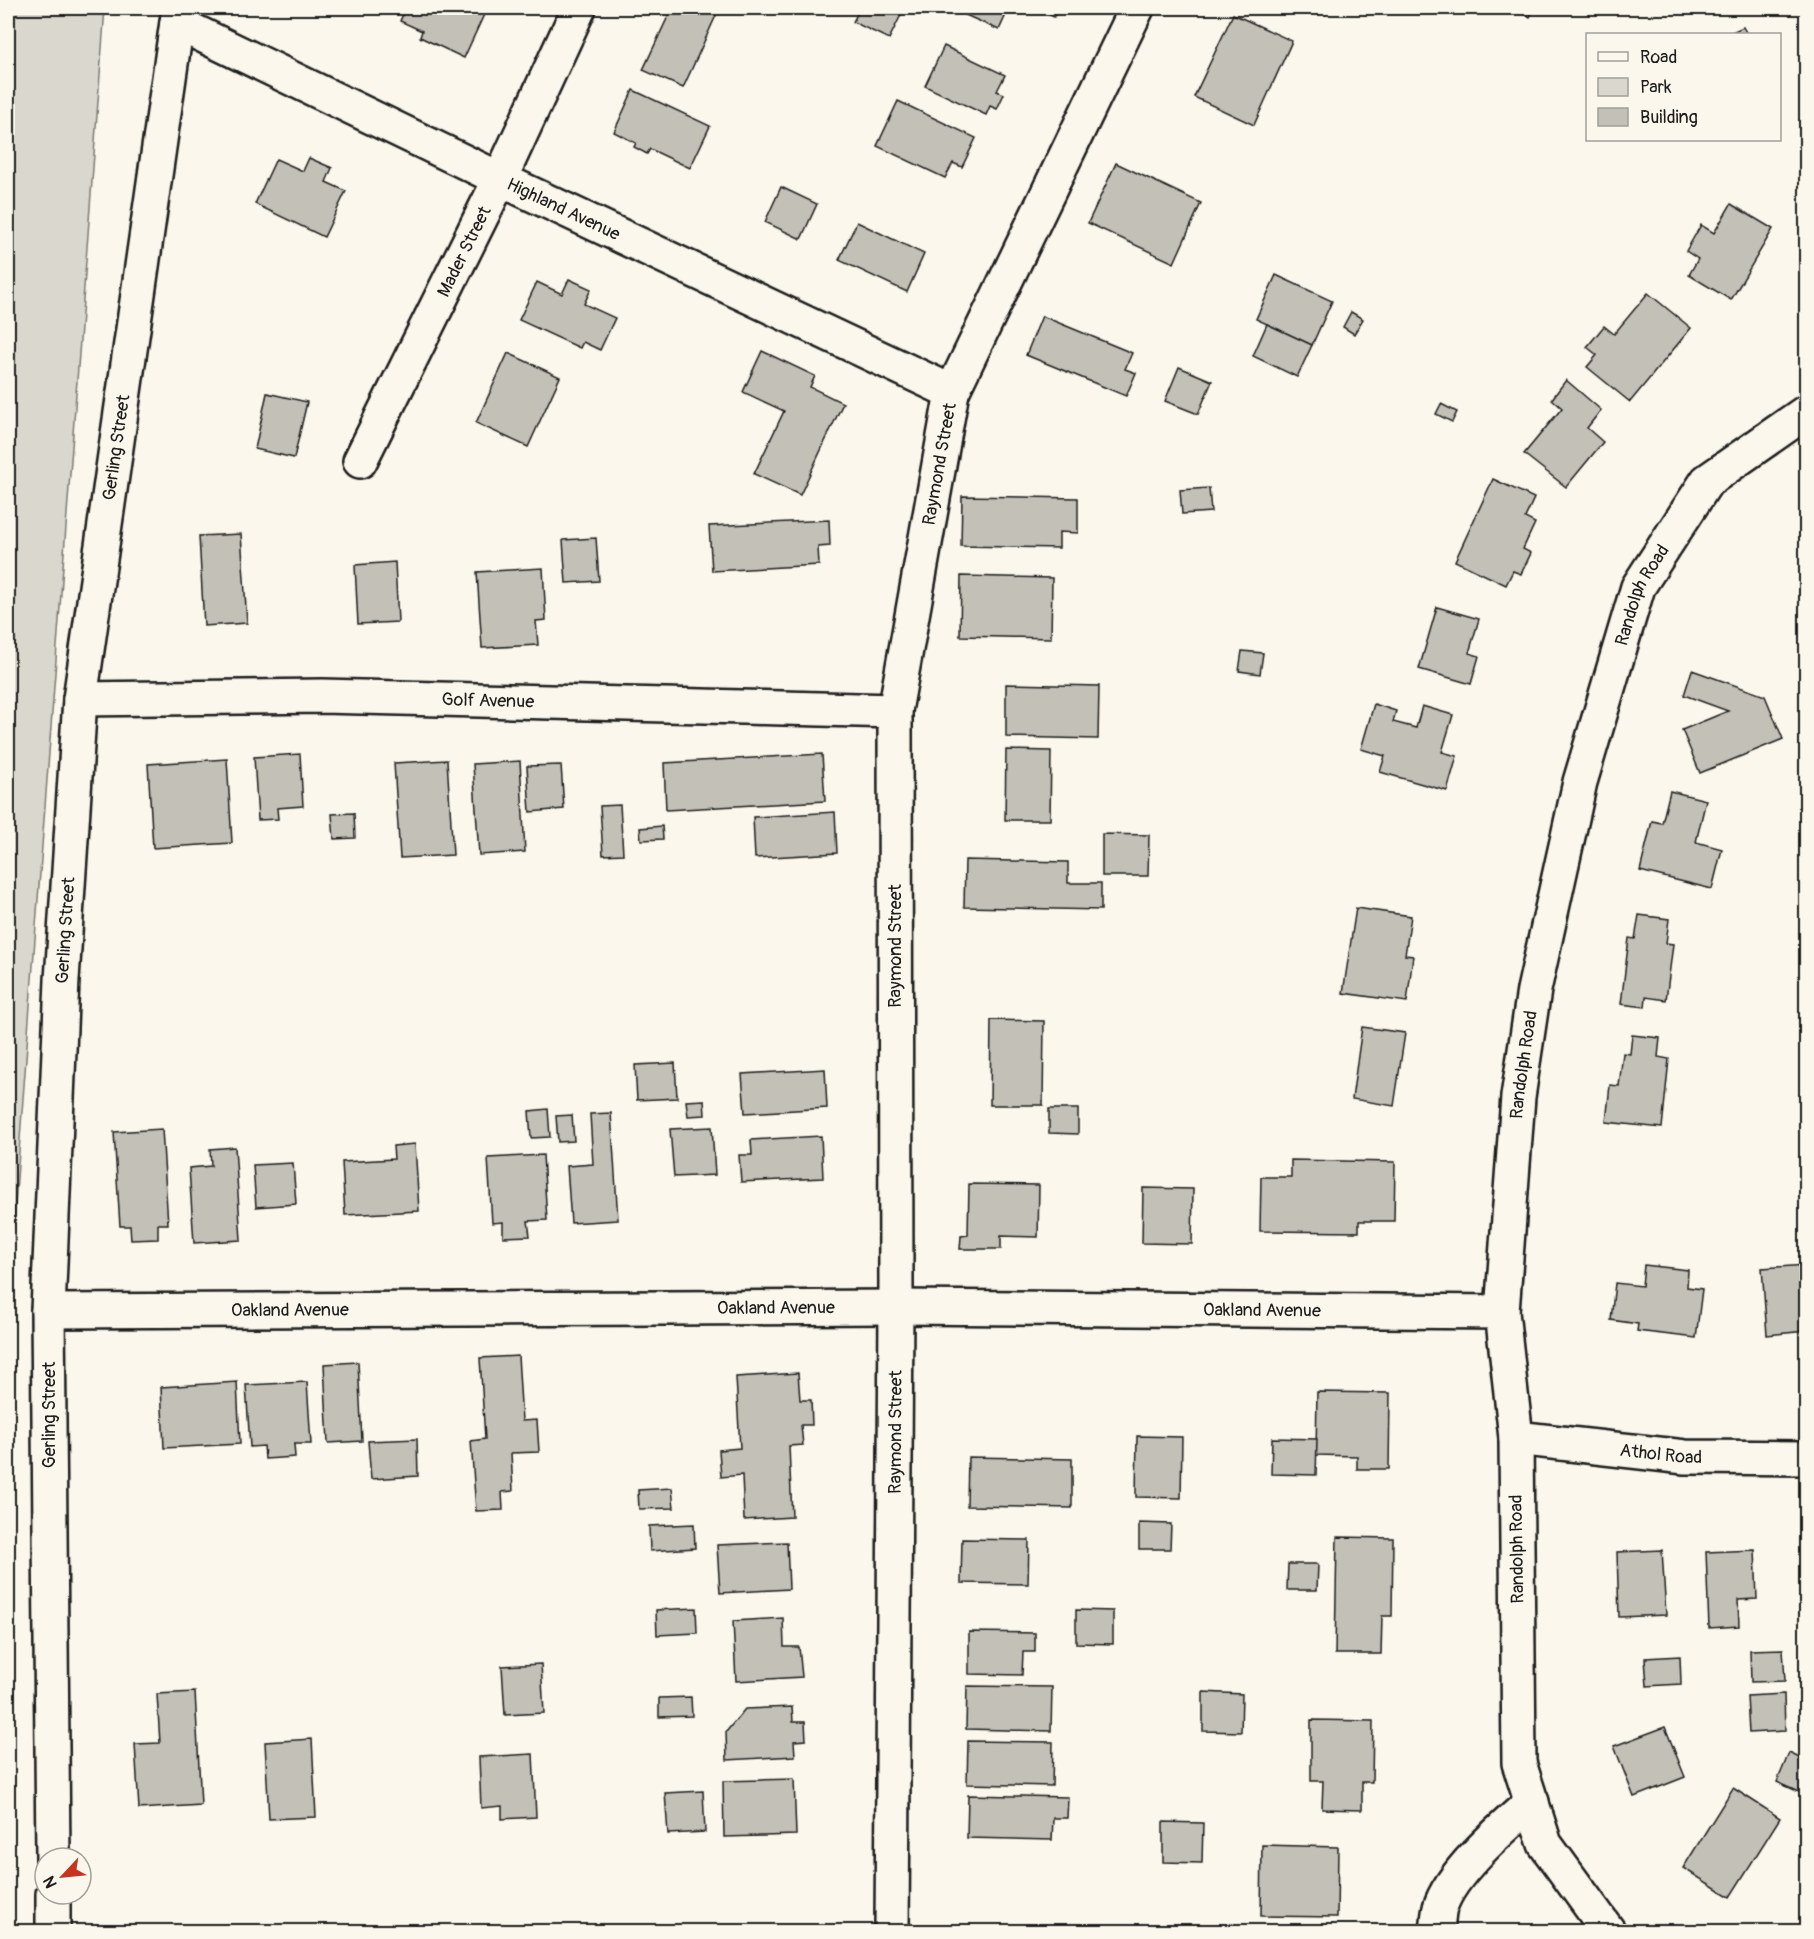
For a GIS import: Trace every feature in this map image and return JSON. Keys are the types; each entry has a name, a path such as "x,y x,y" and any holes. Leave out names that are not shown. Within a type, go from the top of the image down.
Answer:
{"street":[{"name":"Mader Street","path":"360,461 500,179 579,8"},
{"name":"Raymond Street","path":"892,1932 896,1307 894,711 952,392 1137,8"},
{"name":"Highland Avenue","path":"178,15 500,179 952,392"},
{"name":"Gerling Street","path":"52,1846 48,1311 62,980 80,699 178,15"},
{"name":"Randolph Road","path":"1609,1932 1545,1844 1519,1763 1516,1438 1502,1312 1518,1098 1534,990 1580,782 1638,587 1707,480 1806,412"},
{"name":"Golf Avenue","path":"80,699 322,696 894,711"},
{"name":"Oakland Avenue","path":"48,1311 896,1307 1502,1312"},
{"name":"Athol Road","path":"1516,1438 1685,1456 1806,1458"},
{"path":"1437,1932 1441,1906 1460,1876 1484,1845 1532,1802"},
{"path":"53,1906 53,1932"}],"green space":[{"path":"8,8 105,8 12,1245 8,1245"}],"building":[{"path":"406,8 425,8 432,11 434,8 487,8 464,58 420,37 422,31 400,21"},
{"path":"672,8 719,9 683,88 643,70"},
{"path":"860,8 895,8 903,11 889,39 853,22"},
{"path":"950,8 1009,8 999,30"},
{"path":"1034,8 1059,8 1054,17"},
{"path":"1512,8 1534,8 1530,17"},
{"path":"1233,14 1292,41 1254,125 1194,97"},
{"path":"1743,27 1746,33 1730,33"},
{"path":"944,46 1005,75 997,91 1004,94 997,109 990,106 986,115 925,86"},
{"path":"633,90 710,126 690,168 650,149 647,154 634,147 636,143 614,132"},
{"path":"898,101 976,138 962,167 953,163 945,178 877,146"},
{"path":"309,158 332,168 326,182 346,191 324,237 255,204 276,159 303,171"},
{"path":"1116,163 1201,203 1174,263 1088,223"},
{"path":"781,187 817,204 801,239 765,222"},
{"path":"1731,204 1773,229 1731,300 1689,275 1698,259 1686,251 1701,225 1714,233"},
{"path":"857,222 924,254 907,292 839,260"},
{"path":"1276,275 1332,301 1312,345 1256,319"},
{"path":"569,279 591,289 584,304 615,318 600,350 583,342 580,348 519,320 537,282 562,294"},
{"path":"1648,293 1691,328 1630,402 1587,367 1597,355 1587,347 1604,326 1614,334"},
{"path":"1351,312 1363,319 1354,334 1343,327"},
{"path":"1042,316 1132,353 1125,369 1136,373 1126,396 1026,355"},
{"path":"1267,324 1312,345 1297,377 1253,356"},
{"path":"762,351 815,376 810,387 843,403 800,495 754,474 784,411 743,392"},
{"path":"508,353 560,377 528,447 476,423"},
{"path":"1179,367 1212,381 1198,414 1165,401"},
{"path":"1566,380 1601,410 1587,428 1603,442 1566,487 1524,454 1562,408 1552,399"},
{"path":"267,393 307,402 294,458 255,449"},
{"path":"1441,404 1457,412 1452,422 1436,414"},
{"path":"1493,479 1534,498 1525,518 1535,523 1523,549 1531,553 1521,574 1513,571 1506,585 1455,561"},
{"path":"1209,488 1211,512 1182,514 1180,490"},
{"path":"962,496 1078,498 1078,533 1059,532 1059,548 961,546"},
{"path":"829,520 830,546 818,547 819,565 712,571 709,526"},
{"path":"241,534 247,623 204,626 199,536"},
{"path":"596,538 599,581 566,583 563,540"},
{"path":"395,562 398,622 358,624 355,565"},
{"path":"543,568 546,620 536,621 538,645 482,648 477,572"},
{"path":"961,576 1052,578 1051,638 960,636"},
{"path":"1437,607 1479,619 1469,653 1479,656 1471,684 1419,669"},
{"path":"1242,651 1263,653 1260,674 1239,671"},
{"path":"1692,670 1765,696 1783,739 1700,773 1682,730 1728,711 1684,695"},
{"path":"1006,684 1099,686 1098,739 1006,737"},
{"path":"1374,704 1396,711 1393,722 1416,728 1422,706 1453,715 1442,752 1457,756 1447,791 1380,772 1385,756 1361,749"},
{"path":"1006,750 1051,751 1050,820 1005,820"},
{"path":"300,754 303,806 277,808 278,819 258,820 254,757"},
{"path":"822,754 825,801 666,810 664,763"},
{"path":"227,759 232,843 153,848 148,764"},
{"path":"447,760 453,855 400,858 394,763"},
{"path":"520,761 525,852 479,855 473,764"},
{"path":"561,765 564,809 530,812 527,766"},
{"path":"1670,791 1706,800 1696,842 1722,849 1712,889 1640,871 1652,821 1662,823"},
{"path":"620,805 623,854 603,855 600,806"},
{"path":"835,812 837,853 755,858 753,817"},
{"path":"354,813 355,838 334,839 332,814"},
{"path":"662,826 663,839 641,840 640,828"},
{"path":"1102,834 1149,835 1148,876 1102,876"},
{"path":"965,860 1068,862 1068,883 1101,883 1101,910 964,907"},
{"path":"1356,908 1411,916 1405,955 1413,956 1407,1002 1343,993"},
{"path":"1639,915 1669,919 1666,943 1673,944 1666,1000 1646,997 1645,1007 1621,1004 1629,938 1635,939"},
{"path":"991,1020 1044,1021 1043,1105 990,1105"},
{"path":"1362,1027 1405,1033 1394,1106 1352,1099"},
{"path":"1632,1035 1660,1038 1658,1057 1669,1059 1662,1128 1606,1122 1610,1085 1619,1086 1623,1053 1630,1054"},
{"path":"675,1063 677,1098 637,1100 635,1065"},
{"path":"825,1069 827,1108 745,1113 742,1074"},
{"path":"704,1100 705,1115 688,1116 686,1101"},
{"path":"548,1109 550,1137 531,1138 529,1111"},
{"path":"1049,1109 1078,1109 1078,1134 1049,1133"},
{"path":"611,1113 618,1220 571,1223 567,1166 593,1164 590,1114"},
{"path":"572,1115 574,1141 558,1142 556,1116"},
{"path":"712,1127 715,1175 674,1177 670,1129"},
{"path":"162,1129 168,1224 158,1224 158,1239 131,1240 130,1226 120,1226 114,1132"},
{"path":"821,1136 823,1178 741,1182 739,1155 752,1155 751,1140"},
{"path":"415,1144 419,1211 345,1215 342,1162 394,1159 393,1146"},
{"path":"235,1147 241,1240 194,1243 189,1168 211,1166 210,1149"},
{"path":"543,1155 547,1220 528,1221 530,1236 503,1237 503,1222 492,1223 488,1158"},
{"path":"1291,1160 1395,1162 1394,1221 1359,1221 1359,1232 1260,1231 1261,1177 1291,1177"},
{"path":"293,1163 296,1204 256,1207 253,1165"},
{"path":"969,1184 1039,1185 1038,1237 1001,1236 1001,1249 960,1249 961,1236 968,1235"},
{"path":"1143,1188 1193,1189 1192,1244 1142,1243"},
{"path":"1644,1265 1688,1270 1687,1287 1702,1289 1696,1338 1637,1331 1638,1324 1611,1320 1615,1283 1642,1286"},
{"path":"1806,1265 1806,1331 1767,1335 1762,1268"},
{"path":"518,1356 522,1421 537,1420 539,1452 511,1453 513,1491 502,1492 503,1510 476,1511 471,1441 485,1439 480,1358"},
{"path":"358,1362 362,1441 328,1443 324,1364"},
{"path":"798,1373 800,1400 811,1400 812,1425 801,1425 803,1445 789,1446 792,1517 744,1520 742,1475 721,1477 719,1450 740,1448 736,1377"},
{"path":"237,1382 240,1444 164,1448 161,1387"},
{"path":"307,1382 311,1444 294,1444 295,1457 265,1459 264,1446 250,1447 246,1385"},
{"path":"1317,1392 1390,1393 1389,1469 1357,1469 1357,1456 1316,1455"},
{"path":"1137,1436 1182,1437 1181,1498 1136,1497"},
{"path":"1272,1438 1317,1439 1316,1475 1271,1474"},
{"path":"417,1439 418,1476 371,1479 368,1441"},
{"path":"968,1457 1072,1459 1072,1508 967,1506"},
{"path":"672,1488 674,1508 639,1509 638,1490"},
{"path":"1139,1523 1171,1524 1170,1549 1139,1549"},
{"path":"694,1524 695,1548 650,1551 649,1526"},
{"path":"1337,1537 1393,1538 1392,1616 1382,1616 1381,1654 1335,1654"},
{"path":"962,1539 1029,1540 1028,1584 961,1583"},
{"path":"787,1542 789,1589 720,1593 717,1545"},
{"path":"1806,1548 1806,1618 1803,1549"},
{"path":"1662,1550 1666,1615 1619,1617 1617,1552"},
{"path":"1755,1550 1757,1599 1738,1600 1739,1626 1709,1628 1706,1552"},
{"path":"1288,1564 1318,1564 1317,1590 1287,1590"},
{"path":"696,1608 697,1633 657,1635 656,1610"},
{"path":"1076,1610 1113,1611 1113,1644 1076,1643"},
{"path":"783,1618 784,1647 799,1647 802,1677 736,1681 733,1621"},
{"path":"969,1632 1035,1633 1035,1652 1023,1652 1022,1675 969,1674"},
{"path":"1783,1649 1785,1681 1751,1682 1750,1650"},
{"path":"1680,1656 1681,1684 1647,1686 1645,1658"},
{"path":"541,1664 544,1713 505,1715 502,1666"},
{"path":"967,1686 1052,1687 1051,1731 966,1729"},
{"path":"195,1692 201,1805 139,1809 135,1744 160,1743 157,1694"},
{"path":"1203,1692 1242,1694 1241,1732 1203,1731"},
{"path":"1784,1694 1785,1731 1749,1733 1747,1696"},
{"path":"691,1697 692,1716 659,1717 659,1698"},
{"path":"792,1707 793,1722 805,1722 806,1740 794,1741 795,1756 727,1760 726,1732 745,1709"},
{"path":"1311,1720 1373,1721 1372,1782 1362,1782 1362,1810 1322,1809 1323,1781 1311,1781"},
{"path":"1665,1727 1685,1777 1634,1797 1614,1746"},
{"path":"312,1739 316,1817 269,1819 265,1742"},
{"path":"968,1741 1053,1742 1052,1786 967,1784"},
{"path":"1789,1753 1806,1761 1806,1795 1777,1782"},
{"path":"533,1754 536,1817 502,1819 502,1806 481,1808 479,1757"},
{"path":"794,1779 796,1835 724,1837 723,1781"},
{"path":"1733,1788 1780,1818 1730,1897 1683,1868"},
{"path":"703,1791 705,1832 668,1834 665,1793"},
{"path":"968,1795 1068,1797 1067,1818 1053,1818 1052,1840 967,1838"},
{"path":"1163,1822 1203,1823 1202,1863 1163,1862"},
{"path":"1262,1845 1338,1847 1337,1917 1261,1916"}]}
